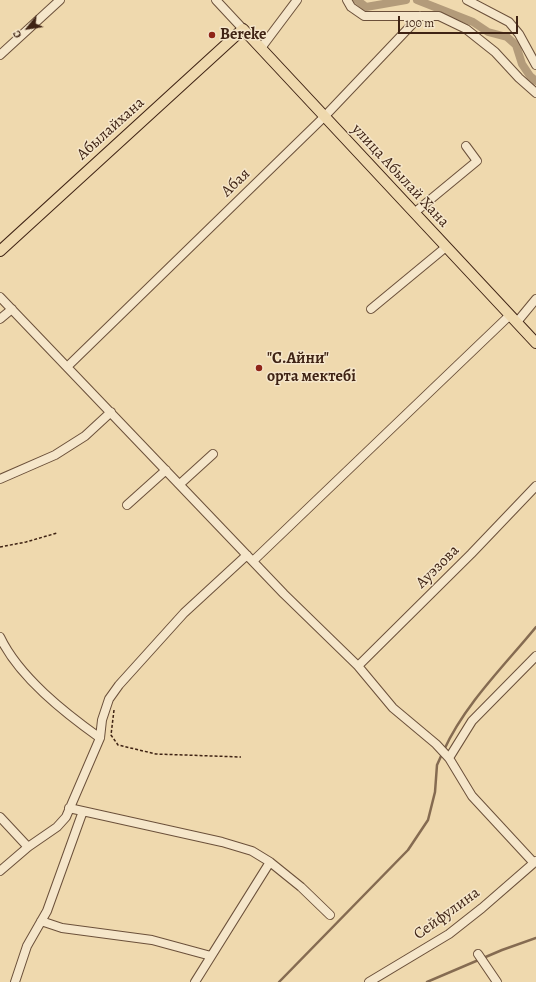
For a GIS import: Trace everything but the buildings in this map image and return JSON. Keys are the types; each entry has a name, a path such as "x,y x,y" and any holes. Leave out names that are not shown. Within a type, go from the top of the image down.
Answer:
{"main road":[{"name":"улица Абылай Хана","path":"243,29 536,343"},
{"name":"Абылайхана","path":"0,250 243,29"}],"street":[{"path":"0,55 60,0"},
{"path":"216,0 243,29"},
{"path":"260,48 297,0"},
{"path":"347,0 351,7 364,16 439,16 466,29 495,52 523,82 536,93"},
{"path":"467,0 509,22 519,34 536,65"},
{"name":"Абая","path":"68,366 324,117 420,16"},
{"path":"414,213 477,161 466,146"},
{"path":"371,309 446,247"},
{"path":"0,297 68,366 250,558 358,666 393,708 449,758 472,796 535,862"},
{"path":"0,871 28,847 57,827 66,817 100,738 102,720 109,699 119,685 184,613 250,558 536,299"},
{"path":"0,319 12,309"},
{"path":"0,479 55,455 85,436 112,412"},
{"path":"180,484 214,454"},
{"path":"127,505 166,470"},
{"name":"Ауэзова","path":"358,666 536,486"},
{"path":"0,637 18,667 73,718 100,738"},
{"path":"449,758 472,721 536,656"},
{"path":"69,808 222,842 252,851 270,862 301,887 330,916"},
{"path":"14,982 27,946 47,911 83,811"},
{"path":"0,817 28,847"},
{"path":"195,982 270,862"},
{"name":"Сейфулина","path":"369,982 449,934 482,908 535,862"},
{"path":"41,921 62,928 152,940 211,956"},
{"path":"478,954 497,982"}],"path":[{"path":"0,547 57,533"},
{"path":"109,699 115,712 111,735 118,745 156,754 241,757"}],"waterway":[{"path":"357,0 366,7 406,0"},
{"path":"417,0 473,22 488,32 507,37 516,45 522,64 530,76 536,81"},
{"path":"444,750 453,733 474,701 536,627"},
{"path":"279,982 408,850 428,820 435,792 437,765 442,754"},
{"path":"427,982 502,950 536,938"}],"place":[{"name":"Bereke","path":"212,35"},
{"name":"\"С.Айни\" орта мектебі","path":"259,368"}]}
